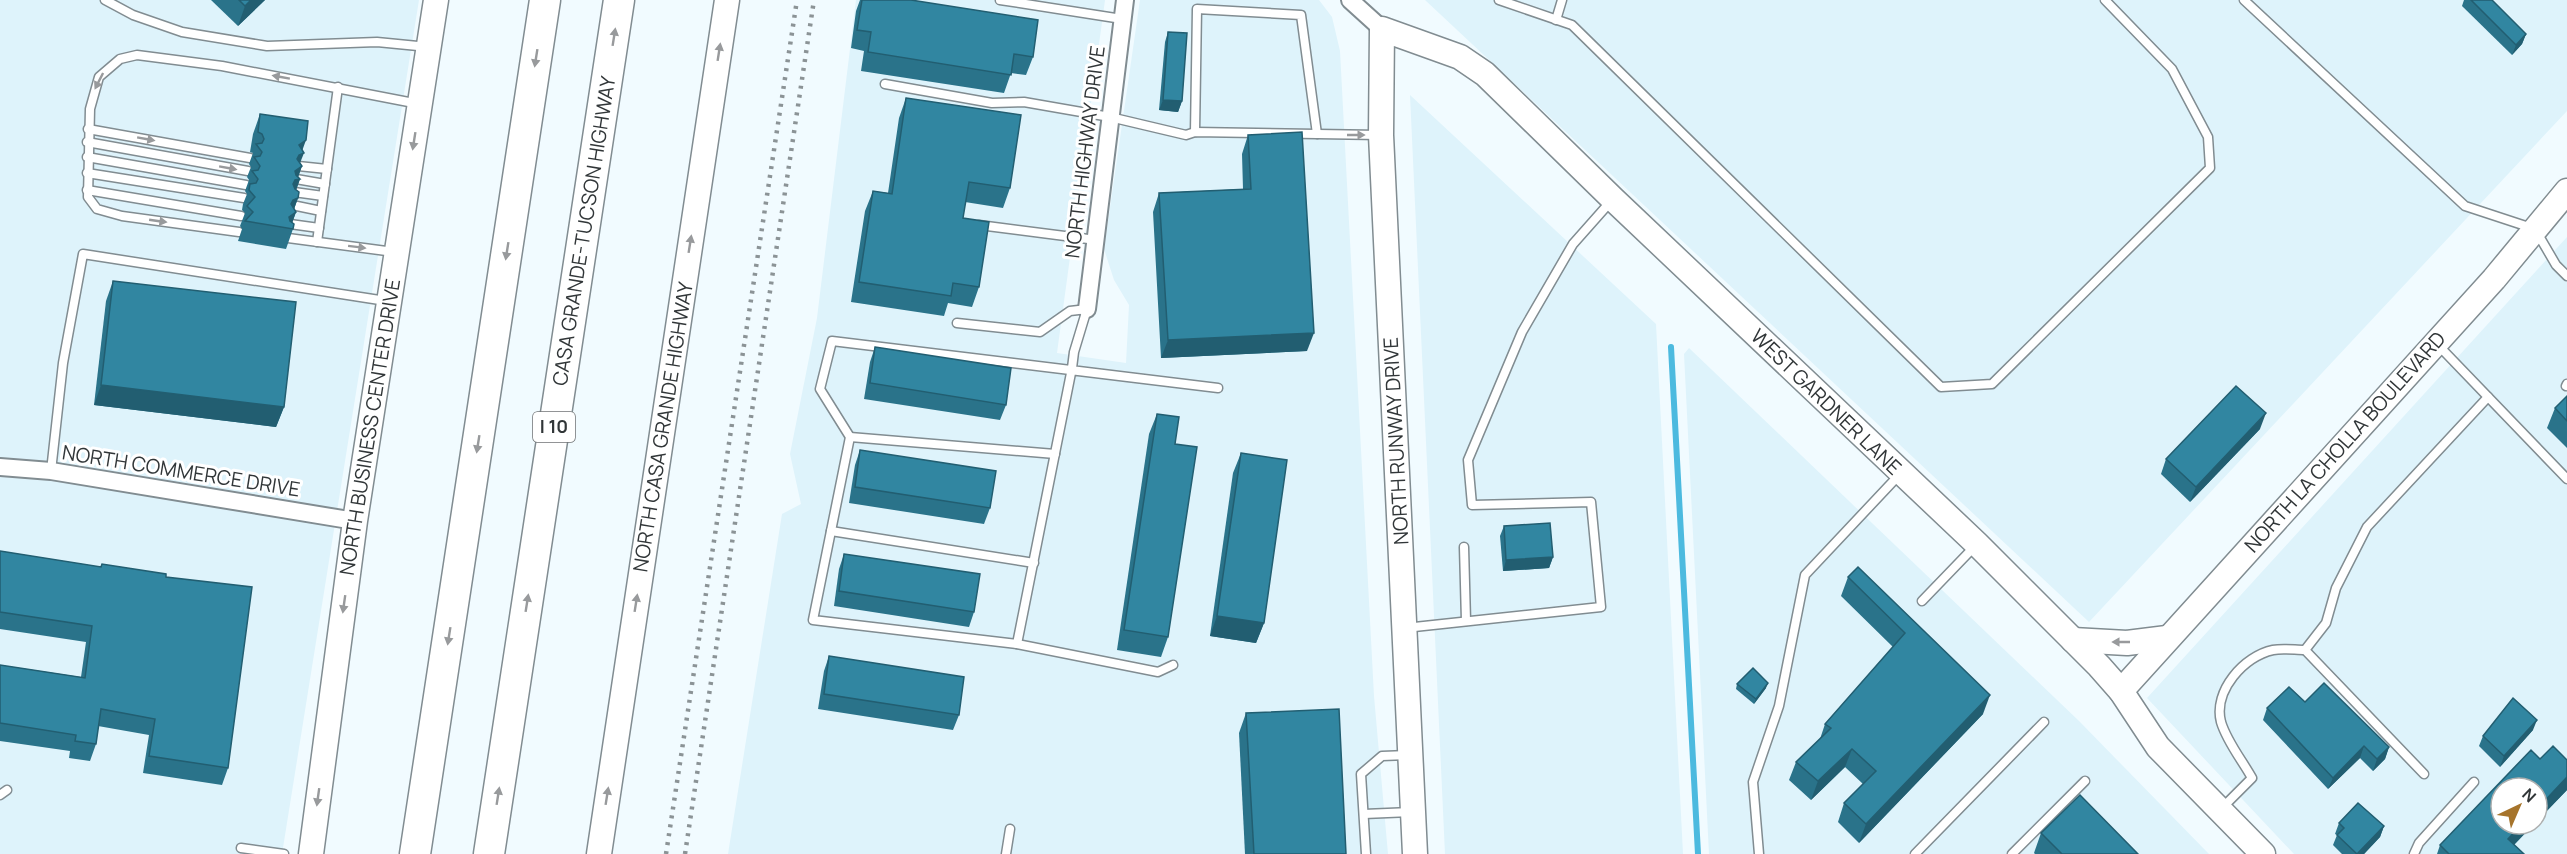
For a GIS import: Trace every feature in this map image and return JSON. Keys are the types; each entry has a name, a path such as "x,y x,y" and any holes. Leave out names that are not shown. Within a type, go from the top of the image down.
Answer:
{"highway":[{"path":"415,854 545,0"},
{"name":"CASA GRANDE-TUCSON HIGHWAY","path":"489,854 619,0"}],"street":[{"name":"NORTH BUSINESS CENTER DRIVE","path":"311,854 355,521 436,0"},
{"name":"NORTH CASA GRANDE HIGHWAY","path":"598,854 727,0"},
{"name":"NORTH HIGHWAY DRIVE","path":"1087,309 1125,0"},
{"name":"WEST GARDNER LANE","path":"1350,0 1382,29 1460,57 1485,74 1613,199 1977,544 2073,640 2121,691 2158,747 2263,854"},
{"name":"NORTH RUNWAY DRIVE","path":"1382,29 1381,135 1415,854"},
{"name":"NORTH LA CHOLLA BOULEVARD","path":"2121,691 2494,279 2567,191"},
{"name":"NORTH COMMERCE DRIVE","path":"0,466 51,471 355,521"},
{"path":"2073,640 2127,643 2167,638"}],"lane":[{"path":"105,0 133,15 182,32 267,46 377,42 429,47"},
{"path":"1000,0 1122,19"},
{"path":"1499,0 1572,25 1941,387 1992,384 2210,168 2208,136 2172,69 2105,0"},
{"path":"1556,20 1562,0"},
{"path":"2244,0 2465,206 2535,229 2556,265 2567,276"},
{"path":"1195,132 1197,9 1301,15 1317,134"},
{"path":"239,232 114,214 97,209 88,197 87,142 90,109 99,77 120,58 137,55 222,66 420,104"},
{"path":"885,84 992,103 1024,102 1110,117 1186,135 1195,132 1381,135"},
{"path":"317,242 338,87"},
{"path":"88,129 250,158"},
{"path":"87,142 248,171"},
{"path":"87,157 246,185"},
{"path":"298,166 327,169"},
{"path":"87,173 244,198"},
{"path":"296,179 325,184"},
{"path":"87,190 241,216"},
{"path":"294,192 323,196"},
{"path":"1405,628 1601,607 1591,502 1472,505 1468,460 1522,332 1573,244 1613,199"},
{"path":"292,205 321,211"},
{"path":"290,224 319,228"},
{"path":"973,224 1096,240"},
{"path":"288,238 397,252"},
{"path":"51,471 63,363 83,254 389,302"},
{"path":"957,322 1040,332 1070,311 1087,309 1074,352 1017,644"},
{"path":"1173,665 1158,672 1017,644 813,620 850,437 820,388 832,341 1072,368 1218,388"},
{"path":"2435,342 2567,479"},
{"path":"2305,650 2326,623 2337,588 2367,527 2488,397"},
{"path":"850,437 1055,454"},
{"path":"1759,854 1753,782 1779,706 1804,575 1901,474"},
{"path":"831,531 1034,563"},
{"path":"1922,601 1977,544"},
{"path":"1464,547 1466,621"},
{"path":"2219,810 2252,778 2228,740 2222,723 2219,711 2224,690 2245,664 2273,650 2305,650 2424,774"},
{"path":"1915,854 2044,722"},
{"path":"1366,854 1361,774 1382,756 1411,755"},
{"path":"2012,854 2085,781"},
{"path":"2414,854 2419,843 2474,782"},
{"path":"1364,814 1413,812"},
{"path":"1006,854 1010,829"},
{"path":"241,848 284,854"}],"shaded area":[{"path":"0,0 419,0 282,854 0,854"},
{"path":"856,0 1105,0 1057,353 1126,363 1129,305 1114,280 1104,249 1140,0 1319,0 1332,17 1340,51 1374,696 1388,854 728,854 782,514 801,504 790,454 817,318"},
{"path":"1425,0 2567,0 2567,111 2089,622"},
{"path":"1410,95 1656,324 1683,854 1445,854"},
{"path":"2567,237 2567,854 2294,854 2147,698"},
{"path":"1689,348 2079,721 2209,854 1709,854 1684,354"}],"building":[{"path":"239,0 251,0 245,6"},
{"path":"862,0 911,0 1038,20 1033,57 1014,54 1011,75 868,52 871,32 857,30"},
{"path":"2471,0 2492,0 2526,34 2516,45"},
{"path":"1168,32 1187,33 1182,101 1163,100"},
{"path":"906,98 1021,115 1010,188 969,182 963,218 989,222 979,287 953,283 951,296 859,282 873,191 892,194"},
{"path":"260,114 308,121 306,140 299,145 304,153 297,159 302,166 295,171 300,179 295,180 293,184 299,192 298,198 291,204 296,212 289,217 294,224 293,229 245,221 253,212 247,206 255,197 249,190 250,184 256,183 258,179 252,171 258,170 260,166 254,157 260,156 262,152 256,144 262,143 264,139 258,132"},
{"path":"1302,132 1314,333 1168,340 1159,193 1251,189 1248,135"},
{"path":"113,281 296,302 284,407 101,385"},
{"path":"875,347 1011,368 1006,405 870,383"},
{"path":"2236,386 2266,413 2196,487 2166,459"},
{"path":"2567,396 2567,421 2555,408"},
{"path":"1157,414 1179,417 1175,444 1197,447 1168,637 1124,630"},
{"path":"860,450 996,471 990,508 855,487"},
{"path":"1241,453 1287,460 1264,623 1217,616"},
{"path":"1550,523 1553,557 1506,560 1504,526"},
{"path":"0,551 101,567 102,564 166,574 166,577 252,587 228,768 149,756 155,719 101,709 96,744 75,741 76,735 0,723 0,665 85,678 92,626 0,612"},
{"path":"844,554 980,574 974,612 839,591"},
{"path":"1858,567 1990,695 1866,824 1844,803 1876,771 1852,749 1818,781 1796,762 1831,728 1825,724 1905,633 1848,577"},
{"path":"829,656 964,677 959,715 824,694"},
{"path":"1753,668 1768,683 1756,699 1737,684"},
{"path":"2324,683 2389,747 2377,759 2364,746 2333,778 2267,708 2289,687 2305,702"},
{"path":"2513,698 2537,720 2504,756 2483,736"},
{"path":"1339,709 1346,854 1254,854 1246,713"},
{"path":"2553,746 2567,760 2567,777 2549,796 2549,776 2506,776 2531,750 2540,759"},
{"path":"2489,794 2489,836 2511,836 2508,839 2524,854 2449,854 2440,845"},
{"path":"2080,795 2138,854 2062,854 2041,833"},
{"path":"2358,803 2384,826 2357,854 2337,835 2344,828 2339,823"}],"waterway":[{"path":"1671,347 1698,854"}],"railway":[{"path":"666,854 797,0"},
{"path":"685,854 814,0"}]}
